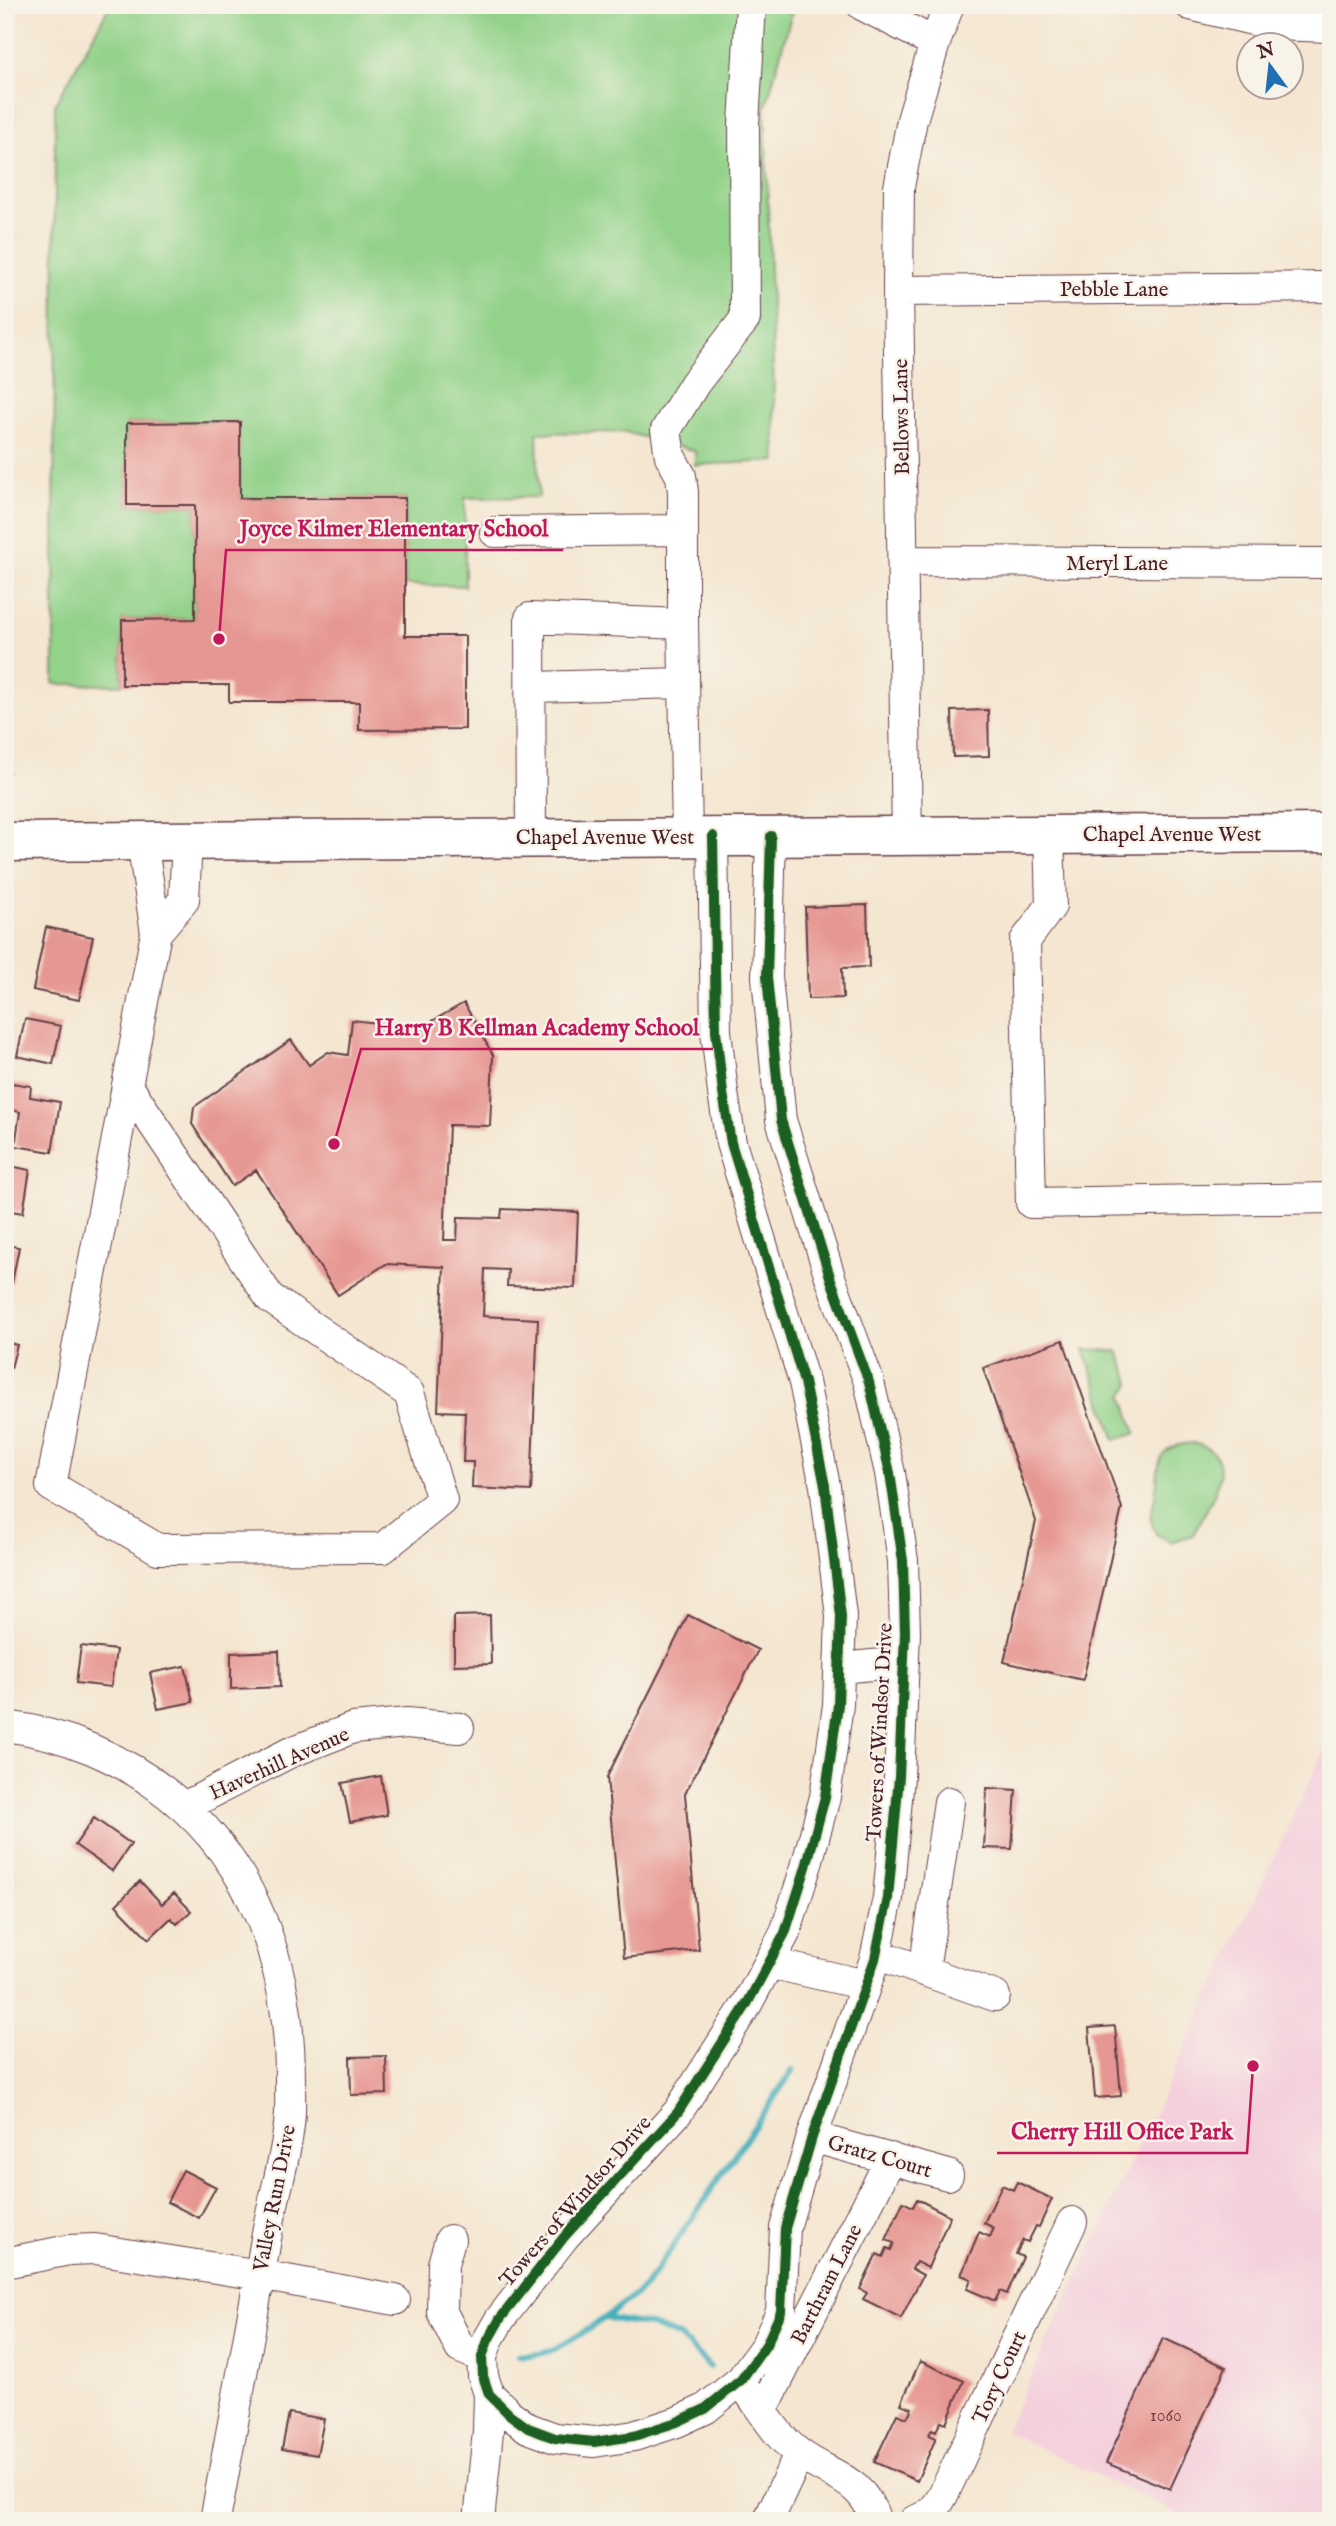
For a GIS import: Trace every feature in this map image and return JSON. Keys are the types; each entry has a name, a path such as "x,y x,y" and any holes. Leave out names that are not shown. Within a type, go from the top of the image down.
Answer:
{"main road":[{"name":"Chapel Avenue West","path":"5,842 1331,833"}],"street":[{"name":"Towers of Windsor Drive","path":"482,2357 500,2319 564,2237 678,2112 747,2004 785,1933 825,1797 838,1704 841,1616 820,1460 804,1382 731,1143 723,1093 684,683 683,492 681,476 670,456 666,430 695,383 745,319 744,124 751,5"},
{"path":"862,5 934,43"},
{"name":"Bellows Lane","path":"907,836 898,291 899,187 912,120 934,43 949,5"},
{"path":"1189,5 1273,25 1331,27"},
{"name":"Pebble Lane","path":"898,291 1331,287"},
{"path":"495,532 682,530"},
{"name":"Meryl Lane","path":"904,561 1331,563"},
{"path":"531,838 530,618 683,624"},
{"path":"532,687 684,683"},
{"path":"1049,834 1051,906 1025,941 1031,1203 1331,1198"},
{"name":"Towers of Windsor Drive","path":"489,2394 528,2428 555,2438 594,2442 634,2436 677,2422 705,2409 741,2380 766,2345 781,2312 785,2228 812,2137 876,1954 888,1898 899,1777 904,1662 903,1561 890,1472 869,1382 831,1280 781,1120 768,977 771,836"},
{"path":"156,933 184,900 187,840"},
{"path":"127,1085 270,1298 409,1393 442,1500 383,1548 158,1549 51,1486 127,1085 156,933 142,841"},
{"path":"839,1668 904,1662"},
{"name":"Haverhill Avenue","path":"184,1807 289,1754 353,1728 407,1723 459,1728"},
{"name":"Valley Run Drive","path":"5,1726 73,1742 122,1763 184,1807 209,1831 241,1879 268,1932 284,1989 290,2037 289,2124 270,2210 215,2521"},
{"path":"925,1971 949,1802"},
{"path":"876,1954 995,1996"},
{"path":"769,1963 866,1985"},
{"name":"Gratz Court","path":"812,2137 948,2175"},
{"name":"Barthram Lane","path":"762,2411 891,2158"},
{"name":"Tory Court","path":"914,2521 936,2509 1072,2222"},
{"path":"450,2241 443,2264 442,2312 460,2348 482,2357 483,2376 489,2394 479,2521"},
{"path":"5,2263 69,2250 95,2249 395,2300"},
{"path":"741,2380 762,2411 799,2454 857,2488 883,2520"},
{"path":"768,2521 799,2454"}],"shaded area":[{"path":"1331,1736 1331,2521 1192,2521 1005,2431"}],"green space":[{"path":"110,5 794,5 765,109 776,461 695,465 695,451 625,432 537,433 539,497 465,498 465,586 405,585 405,498 240,498 239,422 127,423 127,505 195,505 195,619 122,620 122,685 54,684 55,105"},
{"path":"1084,1349 1118,1351 1131,1384 1123,1396 1136,1433 1115,1440"},
{"path":"1193,1443 1209,1449 1217,1458 1220,1469 1218,1482 1193,1535 1171,1542 1156,1534 1151,1519 1160,1459 1170,1448"}],"building":[{"path":"240,422 240,498 405,498 405,636 465,636 465,729 359,730 359,702 229,702 229,685 122,685 122,620 195,619 195,505 127,505 127,423"},
{"path":"988,710 989,756 953,757 952,711"},
{"path":"5,716 8,716 9,772 5,772"},
{"path":"867,905 869,967 842,968 843,998 808,999 805,907"},
{"path":"46,927 93,937 79,1000 33,990"},
{"path":"464,1003 493,1055 490,1126 449,1125 444,1240 457,1240 458,1217 501,1218 502,1209 578,1212 575,1288 507,1286 508,1270 485,1269 483,1316 538,1319 531,1491 472,1488 473,1462 463,1462 465,1412 438,1411 444,1267 386,1264 338,1295 256,1170 232,1186 192,1124 194,1107 291,1040 309,1065 328,1052 348,1055 352,1020 420,1028"},
{"path":"25,1019 61,1026 53,1064 17,1056"},
{"path":"12,1083 31,1086 30,1097 60,1102 52,1152 15,1146 20,1112 7,1109"},
{"path":"5,1165 30,1170 23,1213 5,1210"},
{"path":"5,1245 19,1247 12,1283 5,1282"},
{"path":"1063,1340 1122,1508 1083,1680 1004,1662 1036,1521 983,1368"},
{"path":"5,1342 17,1345 11,1368 5,1367"},
{"path":"490,1615 491,1664 454,1665 454,1616"},
{"path":"688,1615 758,1650 685,1794 699,1950 624,1958 607,1777"},
{"path":"81,1646 116,1650 111,1687 76,1683"},
{"path":"279,1651 280,1687 231,1689 231,1653"},
{"path":"185,1666 193,1702 158,1709 150,1673"},
{"path":"381,1776 387,1815 350,1822 342,1783"},
{"path":"987,1788 1016,1790 1012,1849 984,1848"},
{"path":"94,1818 131,1844 112,1871 75,1845"},
{"path":"140,1881 162,1904 174,1893 191,1911 177,1924 171,1918 149,1939 116,1905"},
{"path":"1115,2026 1121,2096 1095,2098 1089,2028"},
{"path":"386,2056 387,2094 351,2095 350,2057"},
{"path":"183,2170 216,2187 199,2218 167,2202"},
{"path":"1017,2182 1052,2199 1039,2227 1036,2226 1028,2242 1023,2240 1016,2254 1023,2257 1007,2294 1000,2291 995,2301 967,2289 971,2279 961,2275 979,2232 990,2237 994,2228 984,2223 1002,2185 1013,2190"},
{"path":"917,2199 950,2216 928,2268 916,2262 912,2269 923,2275 901,2318 863,2299 867,2293 860,2289 877,2254 883,2257 887,2248 891,2250 894,2243 886,2240 903,2202 913,2207"},
{"path":"1163,2338 1226,2367 1170,2489 1106,2463"},
{"path":"920,2361 964,2381 946,2423 941,2421 936,2431 932,2429 929,2435 936,2438 917,2481 874,2462 897,2414 907,2418 912,2408 901,2404"},
{"path":"289,2413 324,2419 317,2455 282,2449"}],"waterway":[{"path":"605,2318 645,2287 793,2070"},
{"path":"518,2355 553,2349 605,2318 650,2325 680,2337 710,2367"}],"cycle path":[{"path":"713,836 716,1031 723,1093 731,1143 804,1382 825,1486 841,1616 838,1705 825,1797 806,1867 785,1933 747,2004 678,2112 564,2237 500,2319 482,2357 483,2376 489,2394 509,2414 528,2428 555,2438 594,2442 634,2436 677,2422 705,2409 741,2380 766,2345 781,2312 785,2228 812,2137 875,1959 888,1898 899,1777 905,1633 903,1561 890,1473 869,1382 831,1280 781,1120 767,977 771,836"}],"place":[{"name":"Joyce Kilmer Elementary School","path":"219,639"},
{"name":"Harry B Kellman Academy School","path":"334,1144"},
{"name":"Cherry Hill Office Park","path":"1253,2066"}]}
